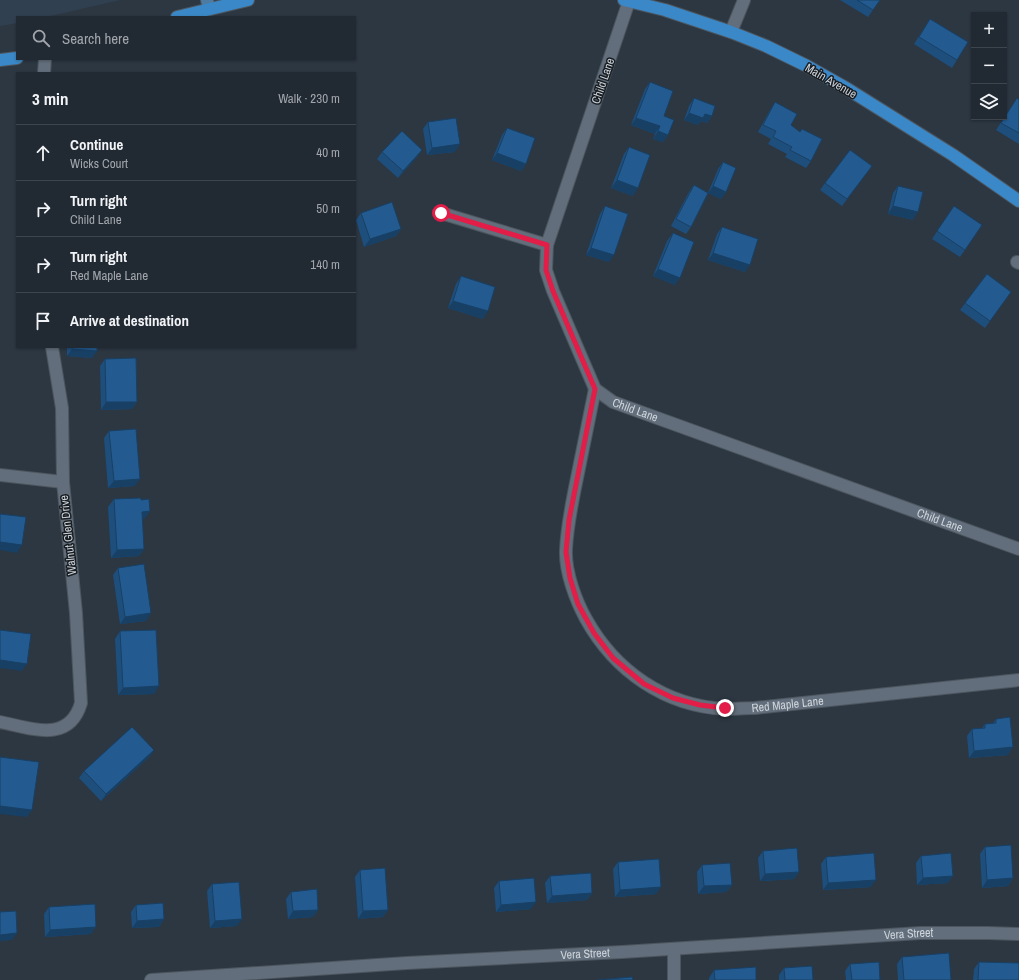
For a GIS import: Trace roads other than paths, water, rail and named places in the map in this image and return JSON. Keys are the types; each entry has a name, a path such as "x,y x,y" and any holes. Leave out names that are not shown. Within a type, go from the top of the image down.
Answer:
{"main road":[{"path":"179,16 208,4 248,0"},
{"name":"Main Avenue","path":"627,0 665,10 730,32 766,46 807,66 846,88 953,155 1019,201"},
{"path":"0,60 16,58"}],"street":[{"name":"Child Lane","path":"627,0 547,245 546,270 553,291 595,389 613,402 1019,549"},
{"path":"730,32 744,0"},
{"path":"44,72 45,60"},
{"path":"441,213 547,245"},
{"name":"Walnut Glen Drive","path":"0,722 45,730 56,730 66,727 72,721 81,704 76,613 63,482 62,408 52,348"},
{"name":"Red Maple Lane","path":"595,389 569,520 566,552 570,578 578,604 594,633 613,658 644,684 673,698 700,705 725,708 756,708 1019,680"},
{"path":"0,475 63,482"},
{"name":"Vera Street","path":"151,980 407,963 674,949 920,933 1019,934"},
{"path":"674,949 674,980"}]}
